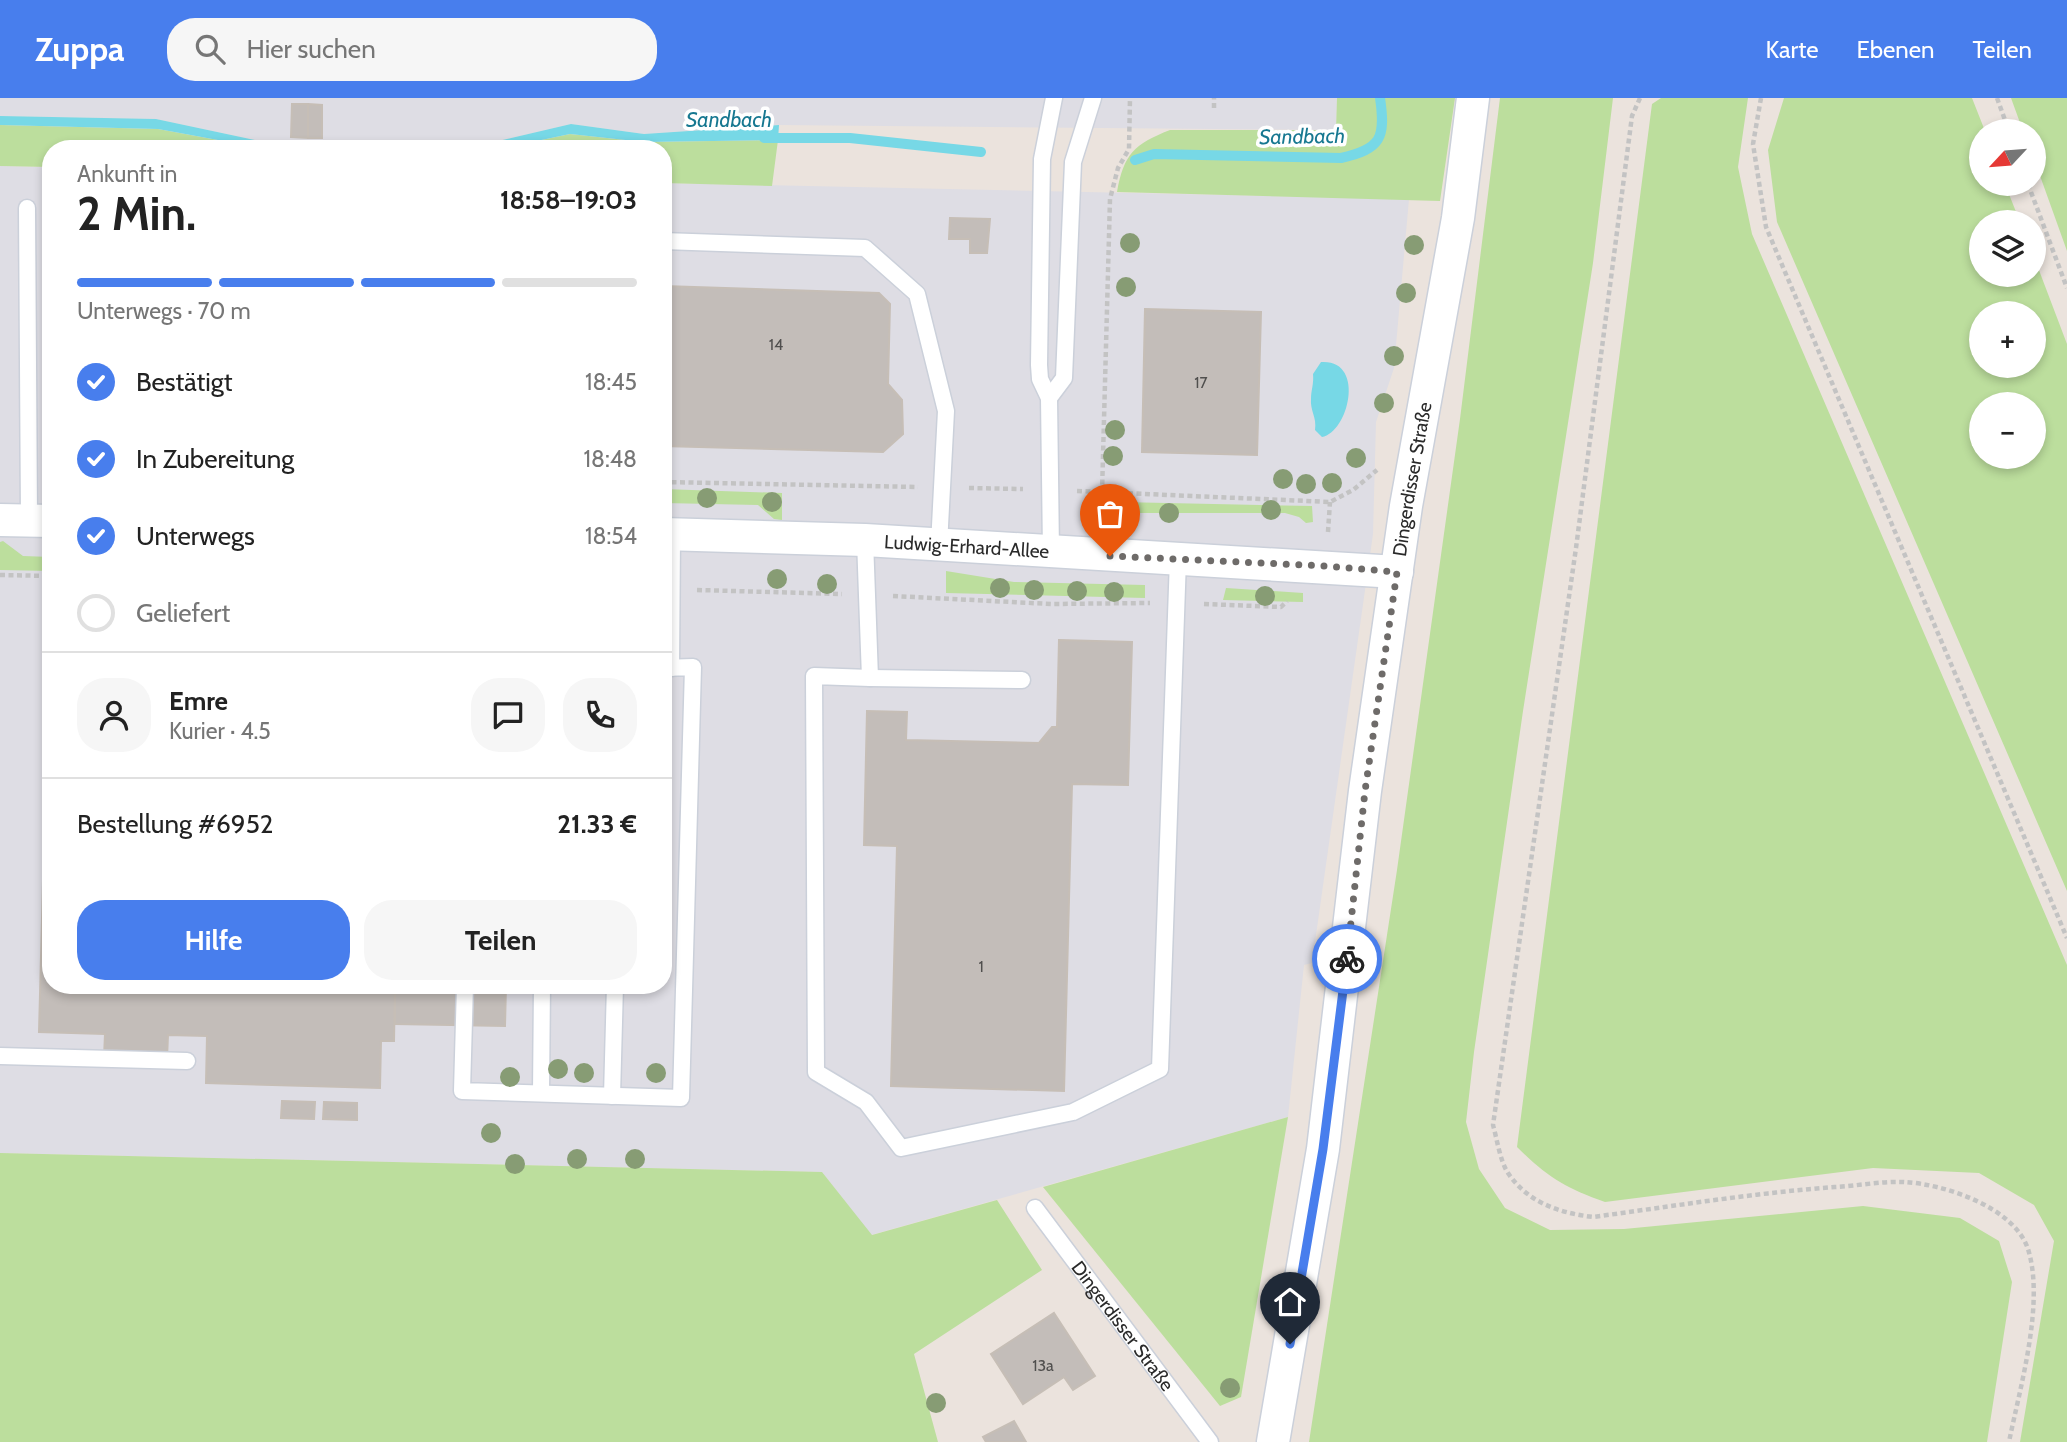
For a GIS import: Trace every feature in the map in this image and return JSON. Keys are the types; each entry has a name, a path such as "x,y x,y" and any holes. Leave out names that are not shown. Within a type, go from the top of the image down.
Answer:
{"street":[{"name":"Dingerdisser Straße","path":"1273,1442 1323,1149 1365,791 1397,572 1458,218 1473,98"},
{"name":"Ludwig-Erhard-Allee","path":"672,534 865,540 1397,572"}],"lane":[{"path":"1051,552 1049,398 1040,379 1039,365 1042,159 1054,98"},
{"path":"1049,398 1064,378 1073,162 1093,98"},
{"path":"27,208 27,520"},
{"path":"672,241 865,248 917,294 946,411 939,545"},
{"path":"865,540 870,678"},
{"path":"1022,680 814,676 816,1072 866,1102 901,1148 1073,1112 1160,1069 1178,559"},
{"path":"465,994 462,1091 681,1098 693,667 672,668"},
{"path":"541,1093 542,994"},
{"path":"612,1096 615,994"},
{"path":"0,1056 187,1061"},
{"name":"Dingerdisser Straße","path":"1035,1208 1210,1442"}],"path":[{"path":"1102,493 1110,200 1118,168 1129,149 1130,98"},
{"path":"1214,98 1214,108"},
{"path":"1640,98 1632,116 1577,534 1493,1125 1507,1172 1537,1201 1565,1214 1593,1217 1807,1189 1904,1182 1959,1193 2010,1219 2028,1248 2034,1292 2025,1366 2009,1442"},
{"path":"1761,98 1753,144 1766,227 2067,938"},
{"path":"1997,98 2005,119"},
{"path":"2032,196 2067,288"},
{"path":"672,590 867,594 1051,604 1177,603 1281,607 1326,566"},
{"path":"0,575 42,576"}],"shaded area":[{"path":"0,98 1337,98 1336,130 779,125 644,134 571,124 503,140 254,140 156,119 0,116"},
{"path":"0,166 42,167 42,994 672,994 672,183 1409,199 1394,368 1376,422 1373,534 1312,963 1304,965 1288,1117 871,1235 822,1172 0,1153"}],"green space":[{"path":"1337,98 1455,98 1440,201 1117,192 1127,159 1139,146 1158,135 1170,130 1336,130"},
{"path":"1500,98 1613,98 1593,263 1523,711 1474,1052 1466,1122 1479,1169 1505,1208 1550,1230 1624,1229 1863,1206 1960,1218 1999,1241 2012,1282 1987,1442 1309,1442 1397,870 1460,419"},
{"path":"1661,98 1748,98 1738,167 1752,234 2067,965 2067,1442 2020,1442 2054,1241 2034,1205 1979,1173 1873,1168 1605,1202 1557,1180 1517,1147 1652,104"},
{"path":"1784,98 1972,98 1980,119 1969,119 1969,196 2010,196 2015,210 1969,210 1969,287 2045,287 2067,344 2067,891 1777,222 1768,150"},
{"path":"2011,98 2067,98 2067,251 2046,192 2046,119 2019,119"},
{"path":"0,125 158,129 218,140 42,140 42,167 0,166"},
{"path":"570,134 626,140 542,140"},
{"path":"778,140 772,186 672,183 672,142"},
{"path":"672,489 782,493 782,520 774,519 758,505 672,503"},
{"path":"1120,502 1312,506 1313,522 1306,523 1299,517 1285,513 1120,513"},
{"path":"3,541 23,556 42,557 42,571 0,570 0,542"},
{"path":"946,571 1014,582 1145,585 1145,598 946,593"},
{"path":"1226,588 1303,593 1303,602 1223,600"},
{"path":"1288,1117 1241,1397 1220,1406 1043,1187"},
{"path":"0,1153 822,1172 872,1235 997,1200 1042,1270 914,1354 938,1442 0,1442"}],"water":[{"path":"0,116 156,119 254,140 218,140 158,129 0,125"},
{"path":"571,124 644,134 779,125 778,140 672,142 570,134 542,140 503,140"},
{"path":"1321,362 1335,364 1344,372 1348,383 1348,396 1340,423 1332,432 1322,437 1315,430 1311,403 1313,374"}],"building":[{"path":"292,104 308,104 308,138 291,137"},
{"path":"308,104 322,105 322,138 308,138"},
{"path":"950,218 990,219 987,253 970,253 970,239 949,239"},
{"path":"672,286 879,293 890,304 888,384 902,400 903,434 883,452 672,446"},
{"path":"1145,309 1261,312 1257,455 1142,452"},
{"path":"1059,640 1132,642 1128,785 1072,784 1064,1091 891,1086 897,846 864,845 867,711 907,712 906,740 1039,743 1052,727 1057,727"},
{"path":"42,918 42,994 395,994 394,1041 381,1041 380,1088 206,1083 207,1036 168,1035 167,1059 104,1057 105,1034 39,1032"},
{"path":"395,994 506,994 505,1026 395,1024"},
{"path":"282,1101 315,1102 314,1119 281,1118"},
{"path":"324,1102 357,1103 357,1120 323,1119"},
{"path":"1054,1313 1095,1376 1073,1390 1064,1377 1023,1404 991,1354"},
{"path":"1014,1421 1026,1442 986,1442 983,1437"}],"waterway":[{"name":"Sandbach","path":"1135,160 1154,154 1341,158 1365,150 1378,140 1382,123 1380,98"},
{"name":"Sandbach","path":"764,138 850,138 981,152"}],"way so far":[{"path":"1110,556 1397,572 1365,791 1347,959"}],"route":[{"path":"1290,1344 1323,1149 1347,959"}]}
